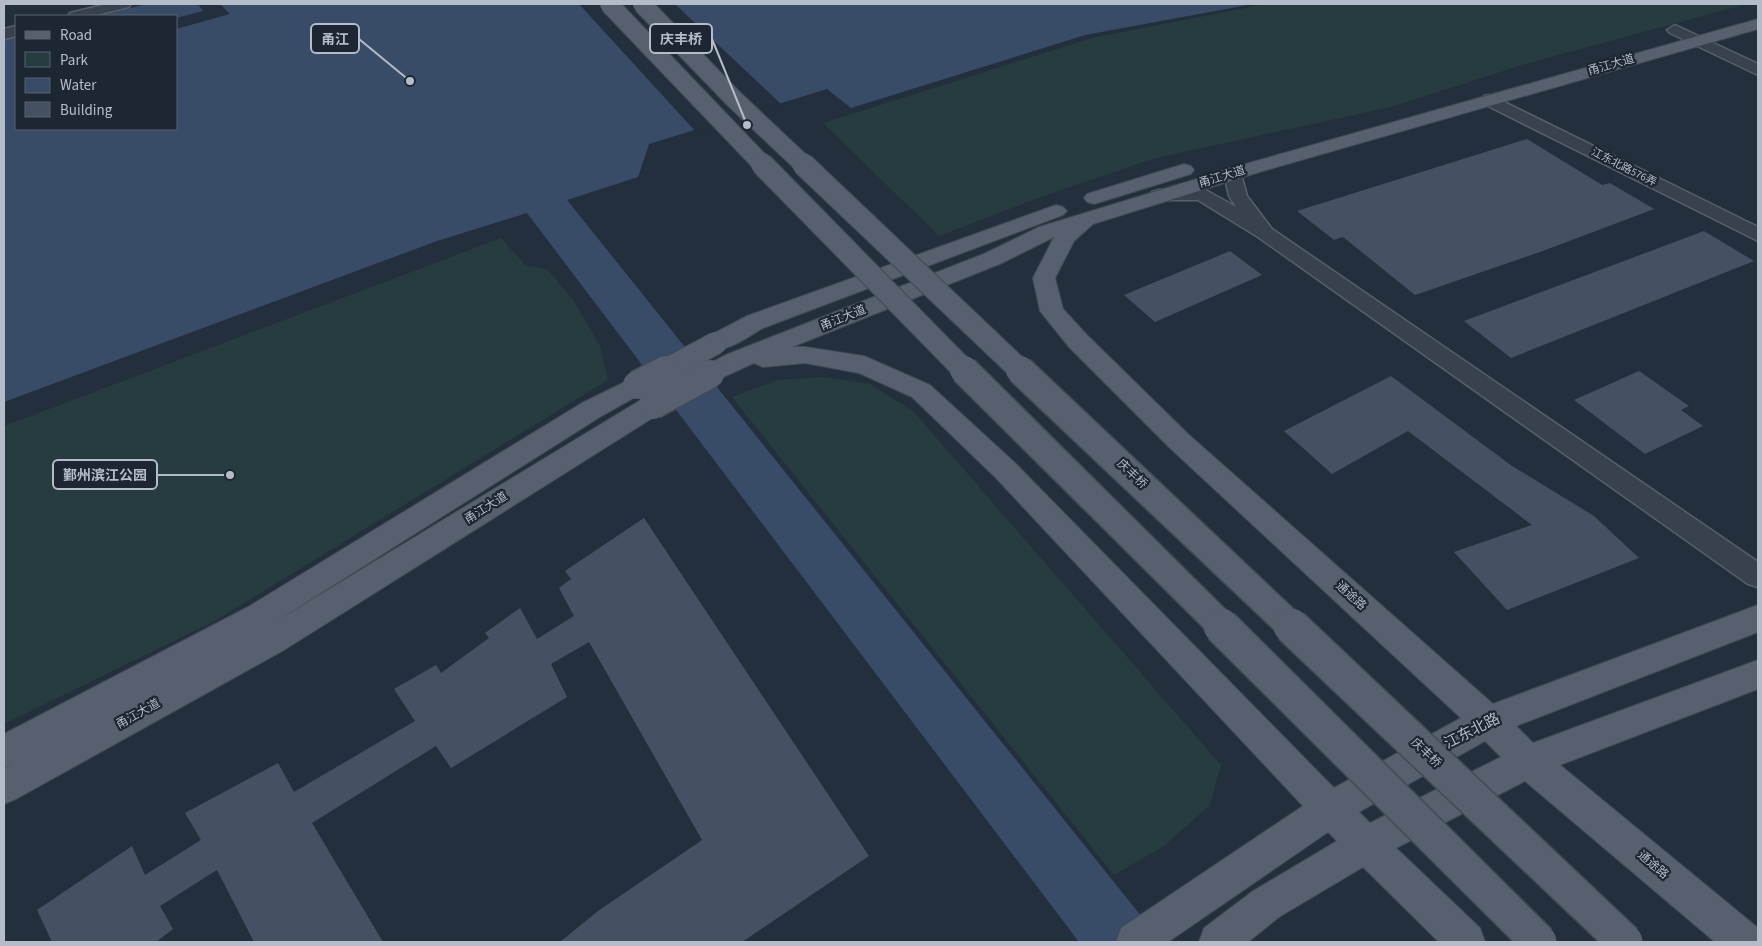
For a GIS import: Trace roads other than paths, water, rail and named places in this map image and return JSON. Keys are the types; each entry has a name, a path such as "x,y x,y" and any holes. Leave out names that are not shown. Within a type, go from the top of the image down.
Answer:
{"main road":[{"path":"609,4 833,239 1540,942"},
{"name":"庆丰桥","path":"642,4 734,99 1625,942"},
{"name":"甬江大道","path":"4,751 125,689 259,616 591,410 710,374 726,352 755,322 992,234 1142,181 1435,101 1675,30 1758,8"},
{"name":"甬江大道","path":"4,787 273,640 645,395 726,352 994,258 1047,232 1159,196 1758,24"},
{"name":"通途路","path":"1090,218 1065,237 1044,278 1052,311 1078,341 1179,442 1488,720 1528,761 1745,942"},
{"path":"726,352 805,355 864,365 922,391 1005,470 1330,809 1466,942"},
{"name":"江东北路","path":"1135,942 1330,809 1488,720 1758,618"},
{"path":"1218,942 1266,904 1366,844 1528,761 1758,674"}],"street":[{"path":"79,15 124,4"},
{"path":"1675,30 1758,70"},
{"name":"江东北路576弄","path":"1490,100 1758,235"},
{"path":"1233,174 1238,196 1265,233"},
{"path":"1159,196 1202,194 1265,233 1758,576"}],"water":[{"path":"147,4 1253,4 1085,35 851,108 827,89 649,144 638,177 567,200 1162,942 1079,942 527,213 437,241 4,402 4,40 15,37 15,130 178,130 178,15 102,15"}],"place":[{"name":"甬江","path":"410,81"},
{"name":"庆丰桥","path":"747,125"},
{"name":"鄞州滨江公园","path":"230,475"}]}
